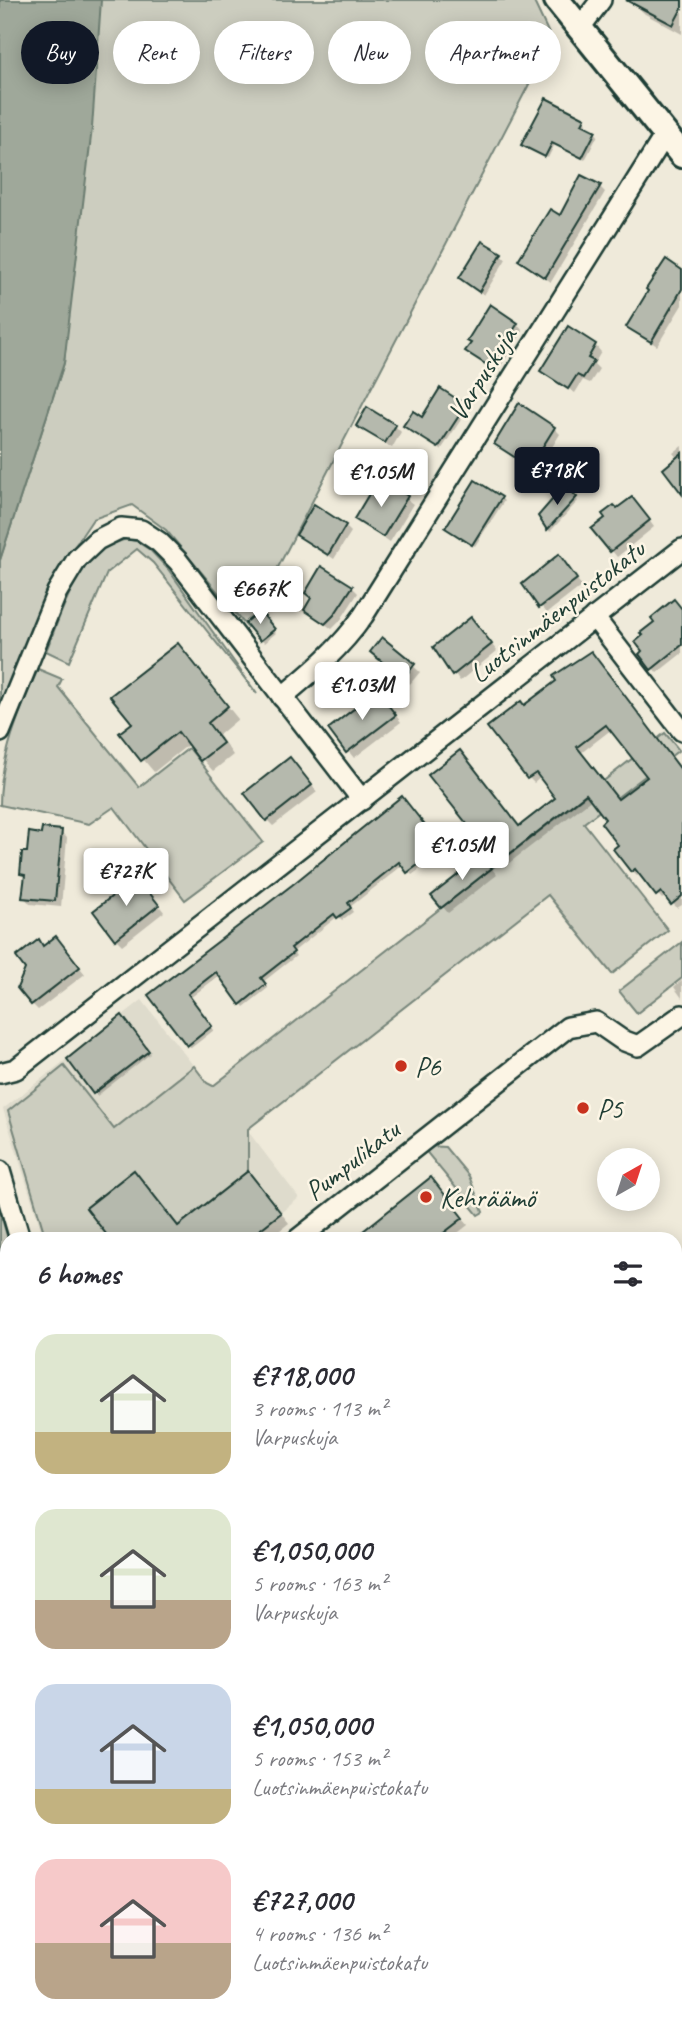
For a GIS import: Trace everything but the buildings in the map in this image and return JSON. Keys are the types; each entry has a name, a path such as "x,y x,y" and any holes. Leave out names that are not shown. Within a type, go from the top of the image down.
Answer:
{"street":[{"path":"558,0 682,155"},
{"path":"579,29 601,0"},
{"name":"Varpuskuja","path":"282,697 340,647 363,616 665,135"},
{"path":"0,732 57,592 77,559 97,540 121,528 141,530 159,542 178,561 362,800"},
{"name":"Luotsinmäenpuistokatu","path":"0,1073 16,1069 682,549"},
{"path":"594,617 682,731"},
{"name":"Pumpulikatu","path":"307,1232 568,1027 596,1022 622,1040 638,1046 682,1015"},
{"path":"0,1171 18,1232"}],"shaded area":[{"path":"0,0 101,0 99,28 99,21 21,21 21,84 95,84 64,363 0,560"},
{"path":"100,0 533,0 543,21 425,21 425,84 529,84 247,627 166,530 132,505 93,519 56,574 20,657 0,712 0,560 64,363 92,84 99,84"},
{"path":"126,539 136,541 150,550 168,569 257,694 153,563 137,549 107,573 69,662 46,651 82,571 101,550"},
{"path":"38,669 62,679 58,687 139,787 189,748 263,842 185,900 114,807 89,824 0,805 7,753"},
{"path":"665,733 679,750 584,823 668,930 612,974 548,895 248,1129 248,1171 178,1226 134,1170 86,1208 105,1232 44,1232 8,1111 64,1066 114,1129 194,1066 207,1083 213,1086"},
{"path":"682,942 682,978 637,1013 619,991"},
{"path":"142,1000 207,1083 213,1086 299,1198 257,1232 42,1232 3,1109"},
{"path":"428,1146 445,1147 469,1176 483,1212 478,1215 424,1149"},
{"path":"0,1212 6,1232 0,1232"}],"place":[{"name":"P6","path":"401,1066"},
{"name":"P5","path":"583,1108"},
{"name":"Kehräämö","path":"426,1197"}]}
